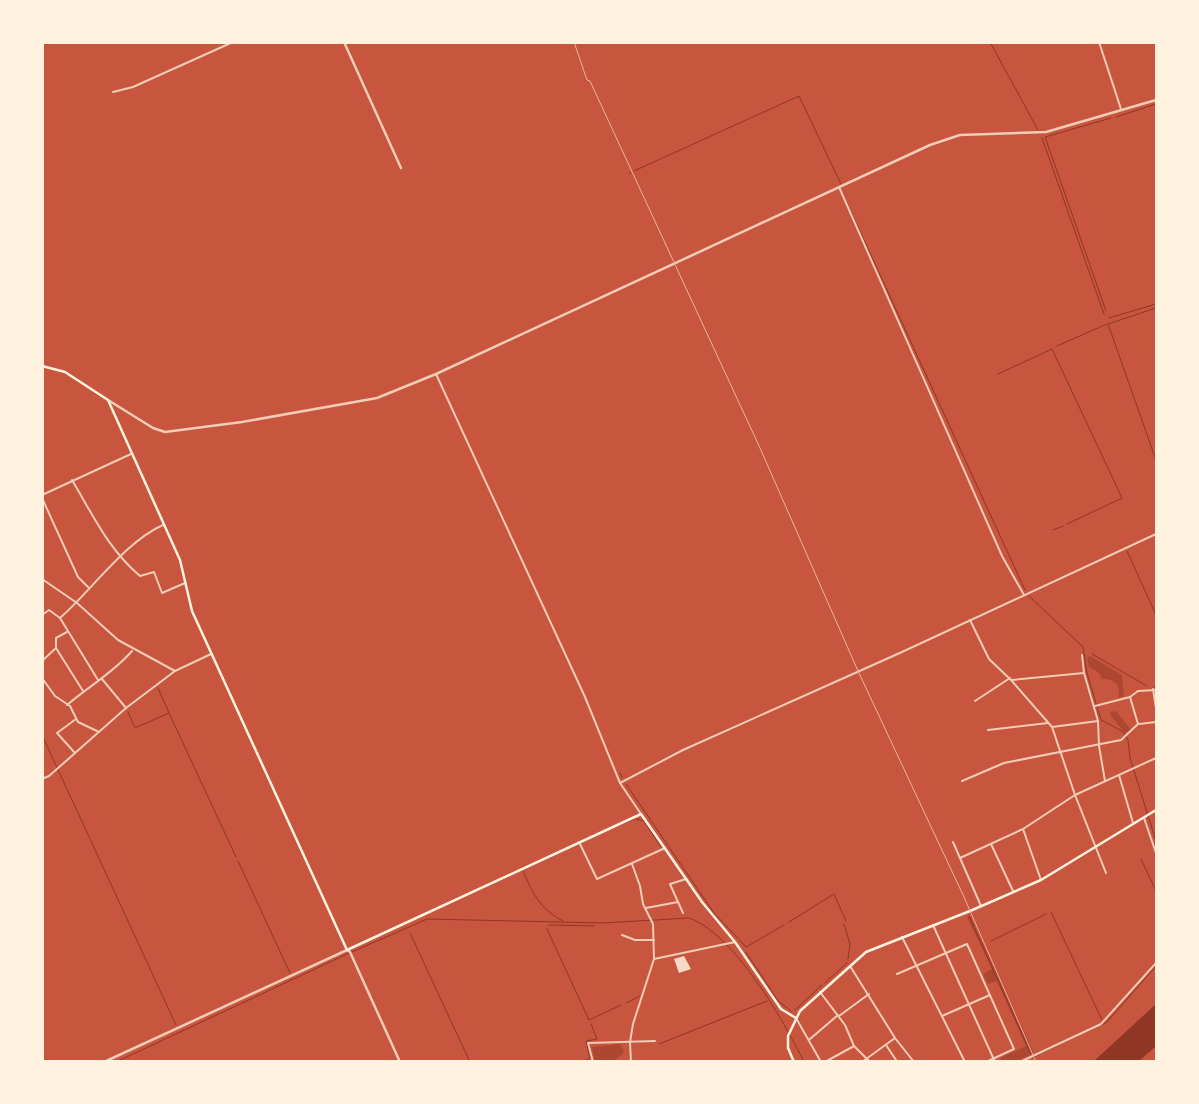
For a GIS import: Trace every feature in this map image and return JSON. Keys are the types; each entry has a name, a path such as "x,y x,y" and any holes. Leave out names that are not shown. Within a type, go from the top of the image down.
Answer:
{"main road":[{"path":"42,366 64,372 108,400 180,560 192,611 349,951 641,814 722,929 735,942 781,1009 796,1018"},
{"path":"794,1062 788,1041 791,1025 820,992 872,948 981,907 1041,880 1156,810"}],"street":[{"path":"113,92 133,87 233,42"},
{"path":"344,42 401,168"},
{"path":"1099,42 1121,111"},
{"path":"108,400 153,428 165,432 188,430 377,398 436,374 930,145 960,135 1046,132 1156,100"},
{"path":"840,188 1002,556 1024,595"},
{"path":"436,374 585,697 620,782 641,814"},
{"path":"90,588 78,577 42,496 72,480 131,454"},
{"path":"72,480 112,548 140,576 154,572 162,593 185,583"},
{"path":"60,618 77,603 120,557 153,530 164,525"},
{"path":"620,782 683,750 1156,534"},
{"path":"42,580 77,603 105,630 132,650 175,671"},
{"path":"42,616 49,610 60,618 100,679 126,708"},
{"path":"970,620 989,659 1011,679 1041,712 1052,728 1075,795 1106,873"},
{"path":"68,632 56,638 56,648 83,691"},
{"path":"42,662 56,648"},
{"path":"67,705 83,691 117,668 132,650"},
{"path":"42,779 49,776 126,708 175,671 211,654"},
{"path":"1082,655 1084,673 1096,706 1099,746 1105,781"},
{"path":"975,701 1011,679 1084,673"},
{"path":"42,678 55,696 67,705 77,719 99,732"},
{"path":"1096,706 1130,697 1138,691 1155,689 1156,708"},
{"path":"1130,697 1138,724"},
{"path":"75,753 58,733 77,719"},
{"path":"1052,728 1098,722"},
{"path":"962,782 1004,763 1099,746 1121,740 1138,724 1156,722"},
{"path":"988,730 1048,723"},
{"path":"960,858 1023,829 1075,795 1156,758"},
{"path":"1118,774 1133,823"},
{"path":"1146,816 1156,853"},
{"path":"1023,829 1041,880"},
{"path":"580,842 596,880 665,848"},
{"path":"953,842 981,907"},
{"path":"991,844 1014,892"},
{"path":"631,1062 630,1042 633,1024 654,959 653,924 632,864"},
{"path":"683,914 670,884 686,879"},
{"path":"646,908 678,902"},
{"path":"933,925 995,1062"},
{"path":"622,934 635,940 654,940"},
{"path":"902,937 965,1062"},
{"path":"654,959 735,942"},
{"path":"897,974 967,944 1014,1049 986,1062"},
{"path":"104,1062 349,951 400,1062"},
{"path":"1020,1062 1101,1024 1156,963"},
{"path":"850,965 870,994 895,1038 914,1062"},
{"path":"820,992 838,1015 854,1046 870,1062"},
{"path":"810,1039 838,1015 870,994"},
{"path":"942,1016 990,995"},
{"path":"796,1018 823,1062 854,1046"},
{"path":"862,1062 866,1056 895,1038"},
{"path":"593,1062 588,1043 655,1041"},
{"path":"886,1045 896,1060"}],"shaded area":[{"path":"1090,656 1122,675 1124,696 1118,698 1118,686 1113,681 1102,679 1099,673 1089,667 1087,658"},
{"path":"1116,711 1131,730 1125,733 1110,715 1111,712"},
{"path":"970,916 1034,1053 1017,1061 1002,1061 1000,1058 1026,1046 997,981 988,984 983,974 992,969 967,917"},
{"path":"1156,1004 1156,1046 1139,1061 1094,1061"},
{"path":"619,1044 624,1052 615,1061 595,1061 592,1047"}],"building":[{"path":"684,956 691,969 679,973 674,959"}],"waterway":[{"path":"990,42 1038,130"},
{"path":"634,171 799,96 841,184"},
{"path":"1116,117 1156,104"},
{"path":"1106,311 1045,137 1111,118"},
{"path":"1042,138 1104,314"},
{"path":"841,190 1025,590"},
{"path":"1109,318 1156,304"},
{"path":"1156,308 1108,324 1156,460"},
{"path":"1057,346 1107,324"},
{"path":"998,374 1052,349 1122,498 1067,524"},
{"path":"1053,530 1063,526"},
{"path":"1127,551 1156,615"},
{"path":"1029,596 1083,647 1087,673 1101,720 1122,731 1128,740 1130,758 1156,841"},
{"path":"1092,654 1147,686"},
{"path":"128,712 135,728 169,713 158,688"},
{"path":"169,713 236,857"},
{"path":"42,735 176,1025"},
{"path":"620,773 622,777"},
{"path":"626,784 714,913 746,947 784,925"},
{"path":"620,825 634,819"},
{"path":"636,819 644,821 661,847"},
{"path":"1141,859 1156,891"},
{"path":"238,861 290,973"},
{"path":"523,871 538,900 548,911 563,921"},
{"path":"789,922 834,894 846,921"},
{"path":"1051,912 1102,1020"},
{"path":"991,941 1046,914"},
{"path":"969,916 1031,1054"},
{"path":"116,1062 345,955 427,919 603,923 689,918 706,927 740,959 784,1024 804,1062"},
{"path":"844,924 850,944 848,959"},
{"path":"549,925 594,926"},
{"path":"547,929 589,1020 621,1005"},
{"path":"410,933 470,1062"},
{"path":"746,952 778,1001 791,1011"},
{"path":"825,983 847,963"},
{"path":"1101,1025 1107,1022 1156,966"},
{"path":"795,1010 822,985"},
{"path":"626,1003 640,996"},
{"path":"659,1044 767,1001"},
{"path":"582,1062 590,1058 586,1041 597,1039 591,1024"},
{"path":"1044,1052 1077,1036"},
{"path":"1032,1058 1036,1056"}],"railway":[{"path":"574,42 587,80 590,81 760,448 858,671 964,897 1036,1062"}]}
